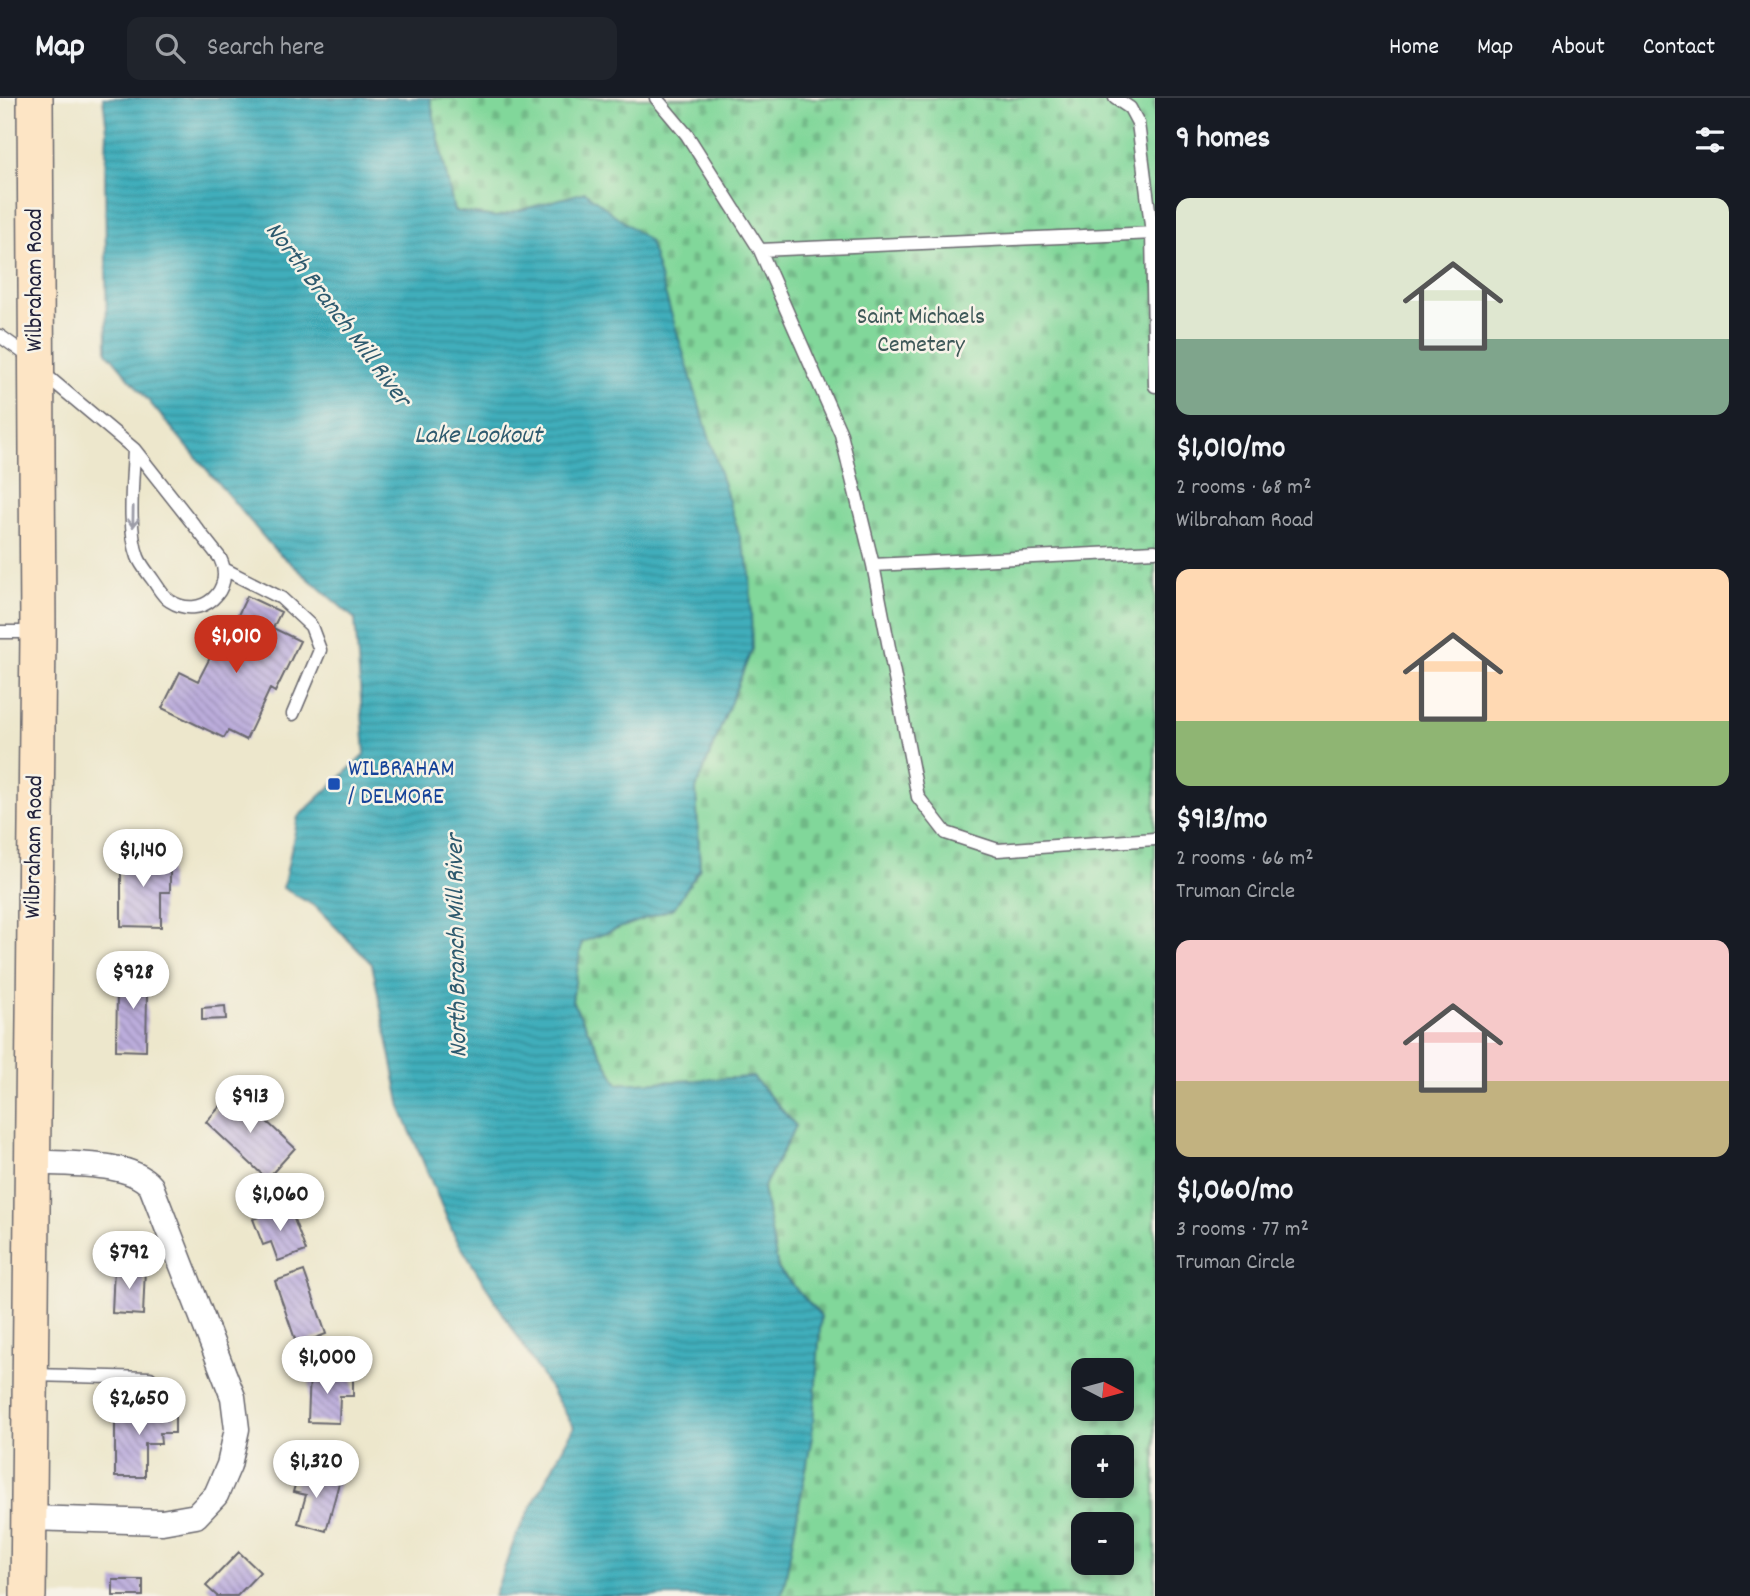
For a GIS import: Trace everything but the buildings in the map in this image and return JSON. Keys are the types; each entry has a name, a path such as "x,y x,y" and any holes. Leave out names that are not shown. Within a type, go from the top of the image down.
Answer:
{"main road":[{"name":"Wilbraham Road","path":"28,1596 38,632 35,98"}],"street":[{"path":"28,1518 162,1522 196,1516 222,1486 237,1429 233,1397 162,1207 151,1186 144,1177 119,1169 33,1162"}],"lane":[{"path":"656,98 687,135 760,250 841,434 873,565 918,797 946,833 998,850 1155,839"},
{"path":"1115,98 1130,108 1138,123 1154,233 1155,386"},
{"path":"760,250 1154,233"},
{"path":"0,336 134,449 226,569 281,597 311,626 320,650 293,714"},
{"path":"134,449 133,532 138,559 168,600 186,608 210,603 223,585 226,569"},
{"path":"873,565 1155,551"},
{"path":"0,632 38,632"},
{"path":"29,1374 150,1378"}],"green space":[{"name":"Saint Michaels Cemetery","path":"430,98 1155,98 1155,1596 778,1596 783,1592 821,1316 778,1269 763,1188 796,1126 753,1077 618,1084 572,1001 582,942 674,908 700,868 696,789 752,649 585,192 496,217 454,211"}],"water":[{"name":"Lake Lookout","path":"103,98 430,98 454,211 496,217 585,192 649,241 750,570 752,649 696,789 700,868 674,908 582,942 572,1001 618,1084 753,1077 796,1126 763,1188 778,1269 821,1316 812,1437 783,1592 778,1596 494,1596 516,1536 574,1427 454,1235 402,1112 372,964 316,907 283,888 298,817 365,754 355,619 273,548 107,352 107,131"}],"place":[{"name":"WILBRAHAM / DELMORE","path":"334,784"}],"water label":[{"name":"North Branch Mill River","path":"337,315"},
{"name":"North Branch Mill River","path":"458,946"}]}
